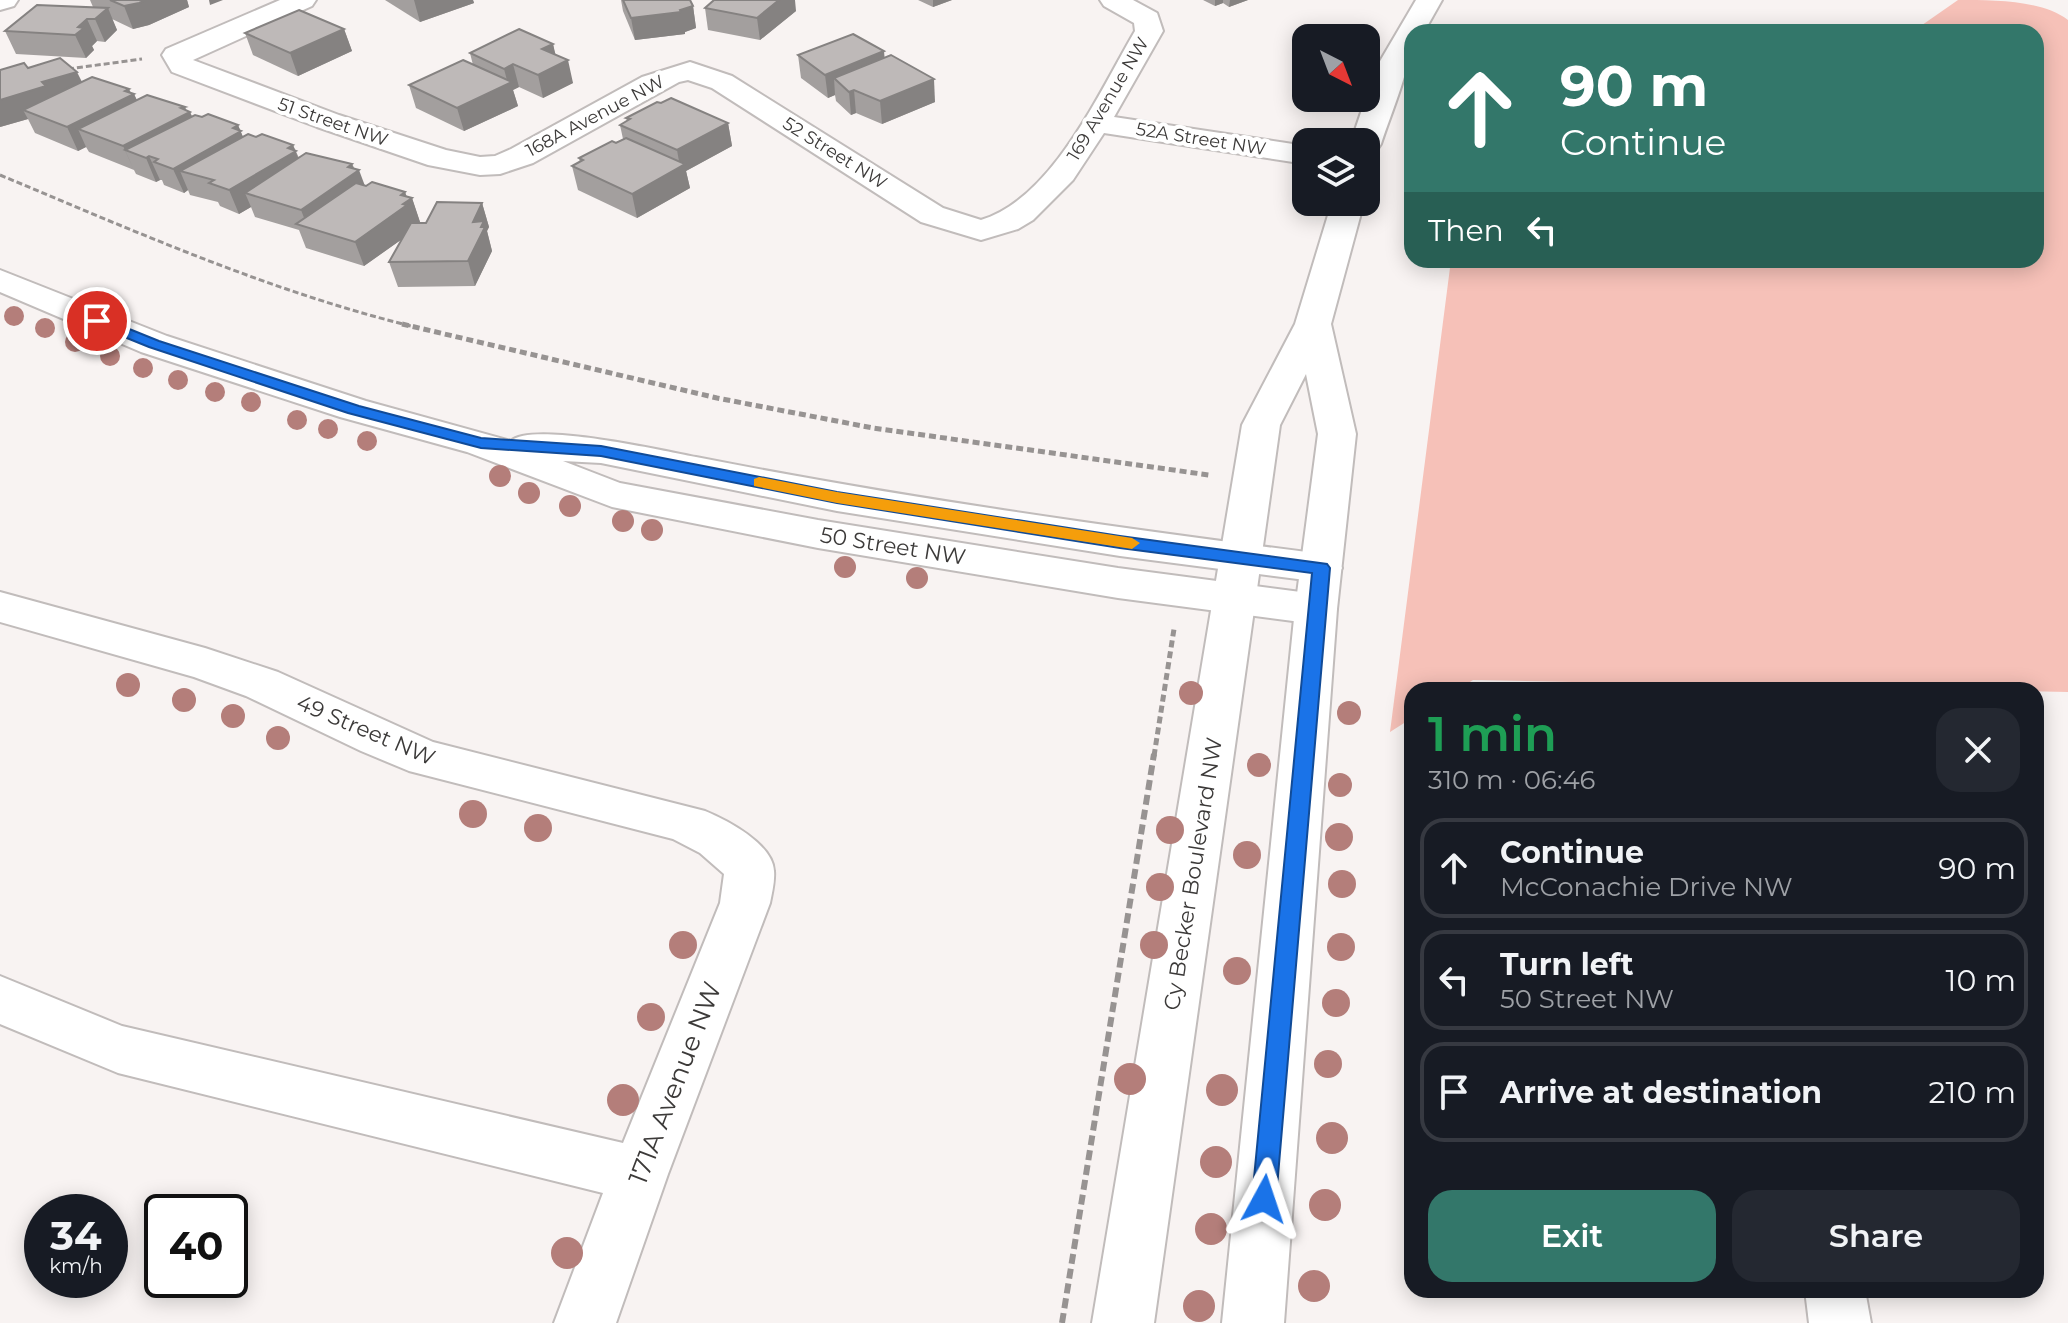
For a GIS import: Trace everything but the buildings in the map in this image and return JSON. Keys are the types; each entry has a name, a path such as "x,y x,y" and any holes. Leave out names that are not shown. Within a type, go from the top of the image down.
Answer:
{"street":[{"path":"176,55 303,0"},
{"name":"169 Avenue NW","path":"981,230 1007,222 1036,202 1078,153 1149,31 1147,19 1113,0"},
{"path":"1415,24 1429,0"},
{"path":"1371,128 1390,68 1404,44"},
{"name":"51 Street NW","path":"176,55 182,66 342,126 439,158 480,166 500,165"},
{"name":"168A Avenue NW","path":"500,165 530,152 652,83 690,71"},
{"name":"52 Street NW","path":"690,71 722,82 932,215 981,230"},
{"name":"52A Street NW","path":"1095,123 1292,153"},
{"name":"Cy Becker Boulevard NW","path":"1123,1323 1261,425 1313,324 1344,216"},
{"name":"50 Street NW","path":"0,280 154,344 367,413 481,443 612,494 833,536 1182,592 1238,578 1318,588"},
{"path":"1253,1323 1318,588 1337,434 1313,324"},
{"name":"50 Street NW","path":"481,443 601,451 837,498 1190,551 1238,578"},
{"name":"49 Street NW","path":"0,607 205,664 262,684 377,739 425,758 676,821 708,831 733,847"},
{"name":"171A Avenue NW","path":"585,1323 639,1174 745,903 750,869 733,847"},
{"path":"0,999 118,1049 639,1174"},
{"path":"1836,1298 1840,1323"}],"path":[{"path":"59,70 176,55"},
{"path":"0,175 193,256 370,316 717,398 873,428 1098,461 1209,473 1190,551"},
{"path":"1062,1323 1182,592"}],"shaded area":[{"path":"1958,0 2031,5 2045,8 2068,20 2068,692 2044,692 2044,682 1404,682 1404,723 1390,732 1450,268 2044,268 2044,24 1924,24"}],"slow traffic":[{"path":"759,483 837,498 1132,543"}],"route":[{"path":"97,321 154,344 353,409 481,443 601,451 837,498 1120,542 1321,568 1264,1199"}]}
